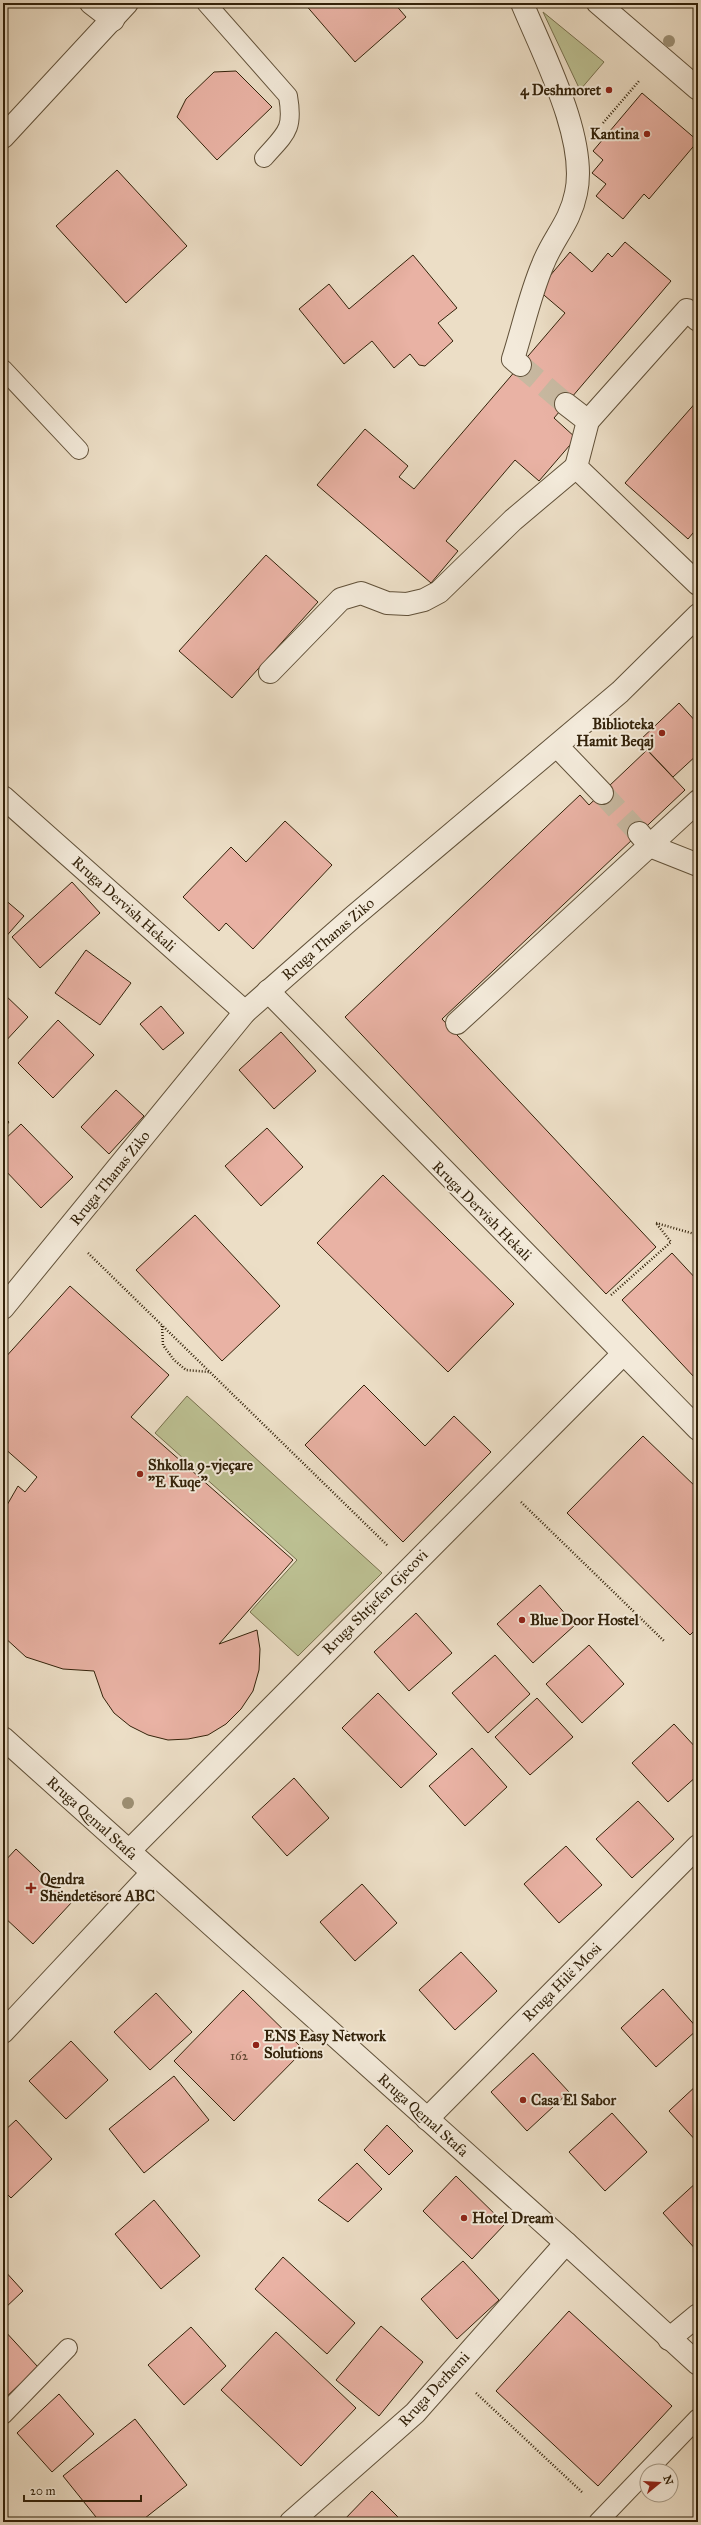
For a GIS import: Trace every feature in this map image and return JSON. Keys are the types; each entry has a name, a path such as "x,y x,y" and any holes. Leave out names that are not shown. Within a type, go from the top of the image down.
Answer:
{"street":[{"path":"91,3 113,20"},
{"path":"3,136 113,20 127,3"},
{"path":"520,365 513,359 543,263 569,220 577,192 577,153 557,87 522,3"},
{"path":"598,3 698,89"},
{"path":"270,672 341,599 361,593 386,603 407,604 424,600 439,592 513,520 576,467 588,421 686,310 698,320"},
{"path":"566,404 588,421"},
{"path":"576,467 698,584"},
{"name":"Rruga Thanas Ziko","path":"7,1296 66,1231 245,1012 620,692 698,615"},
{"path":"557,746 602,793"},
{"name":"Rruga Dervish Hekali","path":"3,797 245,1012"},
{"path":"457,1023 645,840 698,801"},
{"path":"645,840 698,865"},
{"name":"Rruga Dervish Hekali","path":"268,991 698,1429"},
{"name":"Rruga Shtjefen Gjecovi","path":"129,1851 623,1354"},
{"name":"Rruga Qemal Stafa","path":"3,1738 566,2243 698,2364"},
{"name":"Rruga Hilë Mosi","path":"427,2119 698,1846"},
{"path":"3,2032 152,1873"},
{"name":"Rruga Derhemi","path":"290,2522 415,2413 566,2243"},
{"path":"669,2339 698,2315"}],"lane":[{"path":"206,3 288,96 291,114 288,130 264,158"},
{"path":"3,369 79,450"},
{"path":"3,2415 68,2348"},
{"path":"602,2518 698,2418"}],"path":[{"path":"577,153 660,56"},
{"path":"587,1316 671,1242 656,1223 698,1235"},
{"path":"66,1231 410,1568"},
{"path":"162,1326 162,1345 174,1360 186,1370 210,1372"},
{"path":"498,1479 664,1641"},
{"path":"480,2397 602,2518"}],"green space":[{"path":"543,12 604,62 580,90"},
{"path":"187,1396 382,1573 298,1656 250,1612 297,1560 155,1433"}],"building":[{"path":"304,3 394,3 406,17 355,62"},
{"path":"236,71 272,107 217,160 177,117 186,99 214,72"},
{"path":"642,93 698,141 649,199 644,194 623,219 596,196 606,184 592,173 603,160 593,151"},
{"path":"117,170 187,246 126,303 56,226"},
{"path":"625,242 671,281 554,418 576,438 539,481 515,460 446,541 458,551 431,583 317,485 365,429 408,466 399,477 414,489 565,313 538,290 570,252 592,272 608,253 612,257"},
{"path":"413,255 457,308 438,323 453,341 425,366 419,365 410,354 394,368 372,341 344,364 299,309 329,284 349,309"},
{"path":"698,400 698,527 688,539 625,483"},
{"path":"266,555 318,602 232,698 179,651"},
{"path":"679,703 698,724 698,754 673,777 639,741"},
{"path":"647,750 685,790 442,1019 656,1247 606,1294 345,1017 580,795 589,805"},
{"path":"285,821 332,865 253,949 226,923 219,931 183,897 231,847 246,862"},
{"path":"72,882 100,913 40,968 12,937"},
{"path":"3,898 24,916 3,940"},
{"path":"86,950 131,983 100,1025 55,993"},
{"path":"3,993 28,1017 3,1044"},
{"path":"161,1006 184,1033 163,1050 140,1024"},
{"path":"58,1020 94,1055 53,1098 18,1063"},
{"path":"281,1032 316,1071 274,1109 239,1070"},
{"path":"116,1090 144,1116 109,1154 81,1127"},
{"path":"3,1116 9,1122 3,1130"},
{"path":"21,1124 73,1177 41,1208 3,1168 3,1141"},
{"path":"267,1128 303,1167 261,1206 225,1166"},
{"path":"383,1175 514,1304 448,1372 317,1243"},
{"path":"195,1215 280,1306 222,1361 136,1270"},
{"path":"672,1253 698,1281 698,1375 695,1378 622,1300"},
{"name":"Shkolla 9-vjeçare \"E Kuqe\"","path":"70,1286 169,1375 131,1417 293,1560 219,1644 257,1630 260,1649 259,1670 253,1691 241,1709 226,1724 208,1735 188,1739 168,1740 148,1735 130,1726 114,1713 103,1697 94,1671 63,1669 26,1657 3,1636 3,1512 18,1486 25,1492 37,1477 3,1447 3,1360"},
{"path":"364,1385 425,1446 454,1416 491,1452 403,1542 305,1445"},
{"path":"643,1436 698,1489 698,1627 690,1635 567,1513"},
{"path":"540,1585 575,1625 533,1663 497,1624"},
{"path":"416,1613 452,1653 409,1691 374,1652"},
{"path":"589,1645 624,1684 582,1723 546,1684"},
{"path":"495,1655 530,1694 488,1733 452,1693"},
{"path":"378,1693 437,1754 401,1788 342,1728"},
{"path":"537,1698 573,1737 530,1775 495,1737"},
{"path":"674,1724 698,1750 698,1775 668,1802 632,1763"},
{"path":"472,1748 507,1787 465,1826 429,1786"},
{"path":"294,1778 329,1818 287,1856 252,1817"},
{"path":"638,1801 674,1839 632,1878 596,1839"},
{"path":"566,1846 602,1885 559,1923 524,1884"},
{"name":"Qendra Shëndetësore ABC","path":"16,1849 72,1902 33,1944 3,1916 3,1863"},
{"path":"362,1884 397,1923 355,1961 320,1922"},
{"path":"461,1952 497,1991 455,2030 419,1990"},
{"path":"663,1989 698,2029 656,2067 621,2028"},
{"path":"243,1990 304,2050 234,2121 174,2061"},
{"path":"156,1993 192,2032 150,2070 114,2032"},
{"path":"71,2041 108,2080 66,2119 29,2081"},
{"path":"533,2053 569,2092 527,2131 491,2092"},
{"path":"174,2076 209,2120 144,2173 109,2129"},
{"path":"698,2084 698,2143 669,2111"},
{"path":"612,2113 647,2152 605,2191 569,2152"},
{"path":"16,2120 52,2159 11,2198 3,2190 3,2132"},
{"path":"387,2125 413,2151 389,2175 364,2150"},
{"path":"357,2163 382,2189 348,2222 318,2200"},
{"name":"Hotel Dream","path":"456,2176 505,2224 472,2259 423,2211"},
{"path":"698,2181 698,2252 663,2213"},
{"path":"154,2200 200,2256 161,2289 115,2234"},
{"path":"283,2257 355,2323 327,2354 255,2289"},
{"path":"463,2261 499,2300 457,2339 421,2299"},
{"path":"3,2269 23,2291 3,2310"},
{"path":"569,2311 672,2406 598,2486 496,2391"},
{"path":"381,2326 423,2362 379,2416 336,2380"},
{"path":"191,2327 226,2366 184,2405 148,2365"},
{"path":"3,2329 38,2367 3,2400"},
{"path":"276,2332 356,2408 301,2466 221,2390"},
{"path":"59,2394 94,2434 52,2472 17,2433"},
{"path":"135,2419 187,2485 140,2522 100,2522 63,2476"},
{"path":"372,2491 403,2522 342,2522"}],"tunnel":[{"path":"520,365 566,404"},
{"path":"602,793 639,833"}],"place":[{"name":"4 Deshmoret","path":"609,90"},
{"name":"Kantina","path":"647,134"},
{"name":"Biblioteka Hamit Beqaj","path":"662,733"},
{"name":"Shkolla 9-vjeçare \"E Kuqe\"","path":"140,1474"},
{"name":"Blue Door Hostel","path":"522,1620"},
{"name":"Qendra Shëndetësore ABC","path":"31,1888"},
{"name":"ENS Easy Network Solutions","path":"256,2045"},
{"name":"Casa El Sabor","path":"523,2100"},
{"name":"Hotel Dream","path":"464,2218"}]}
